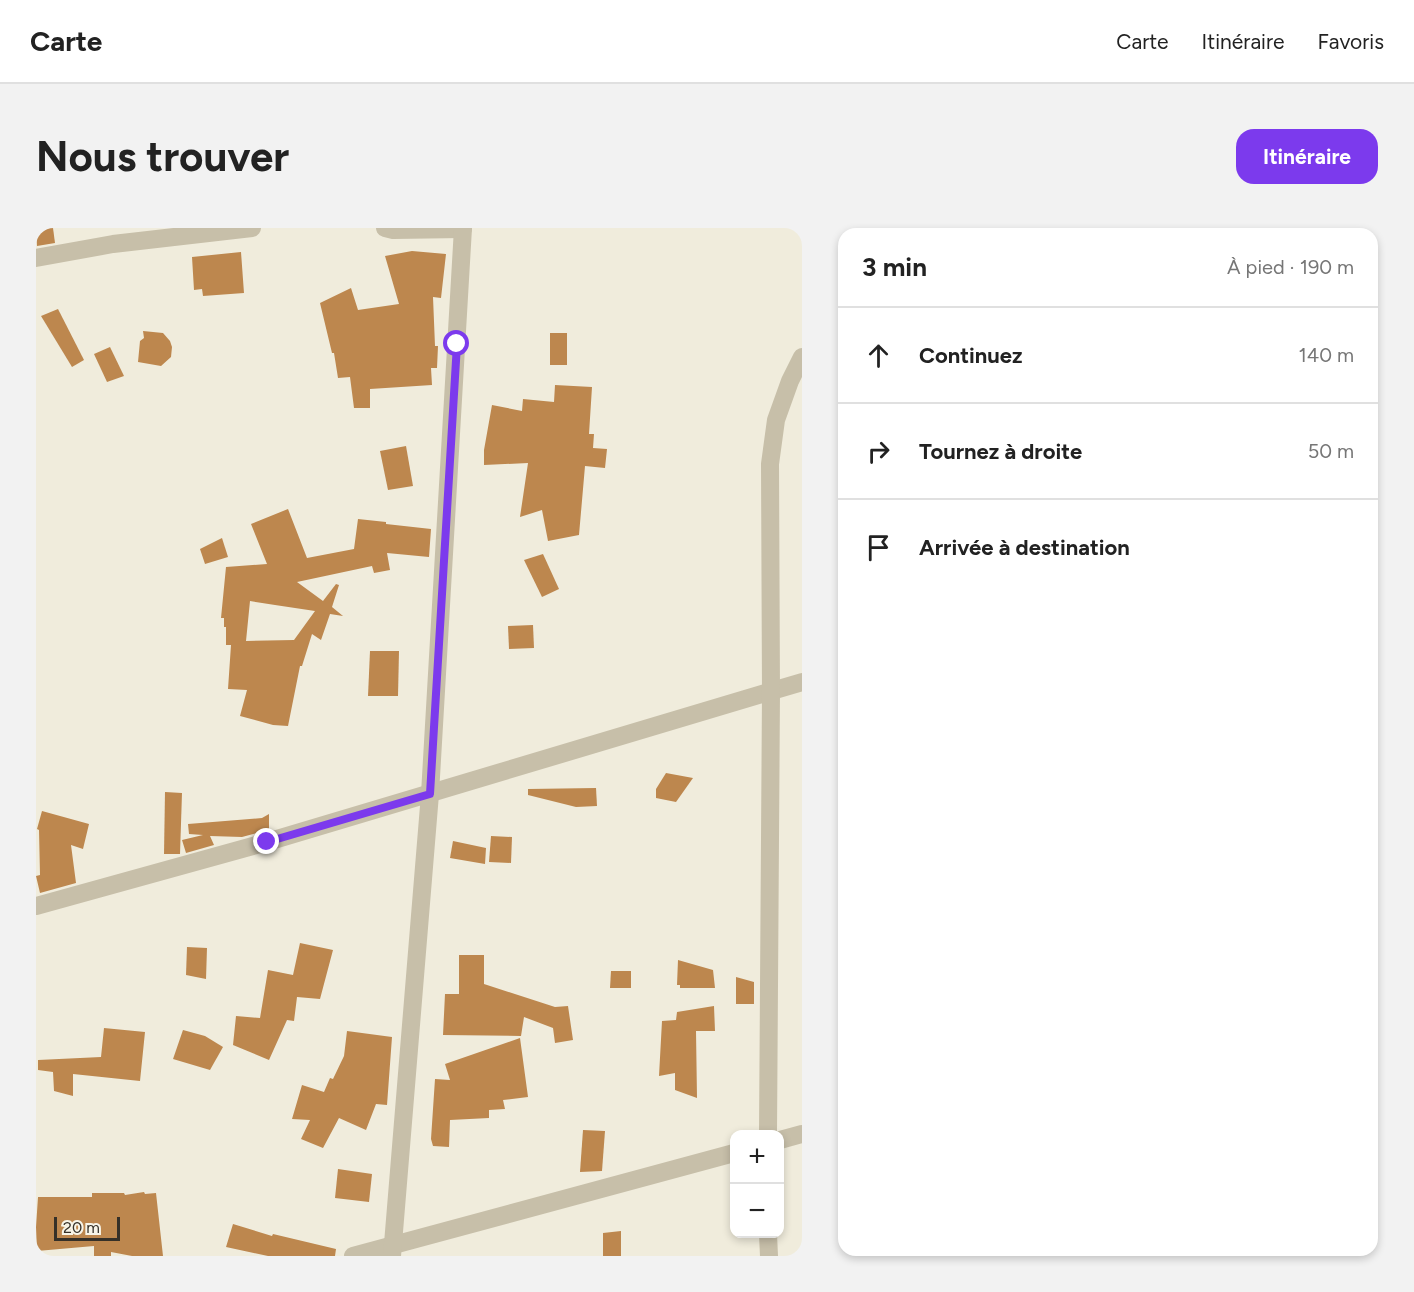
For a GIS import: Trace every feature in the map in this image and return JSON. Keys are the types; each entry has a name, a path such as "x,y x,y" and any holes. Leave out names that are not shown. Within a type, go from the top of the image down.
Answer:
{"street":[{"path":"36,258 113,244 252,228"},
{"path":"385,228 393,230 463,229 430,794 392,1251"},
{"path":"768,1130 770,464 776,420 790,381 802,357"},
{"path":"36,906 256,845 802,682"},
{"path":"784,1139 802,1134"},
{"path":"353,1256 392,1251 730,1154"},
{"path":"768,1238 769,1256"}],"building":[{"path":"36,228 53,228 55,243 37,246"},
{"path":"412,251 446,254 441,298 433,297 435,346 438,346 437,368 431,368 432,385 370,389 370,408 354,408 350,377 338,378 334,353 332,353 320,303 351,288 358,310 399,304 385,256"},
{"path":"241,252 244,293 203,296 202,289 194,290 192,257"},
{"path":"58,309 84,360 72,367 41,316"},
{"path":"143,331 163,333 170,341 171,357 161,366 138,362 140,341 144,338"},
{"path":"550,333 567,333 567,365 550,365"},
{"path":"110,347 124,376 107,382 94,354"},
{"path":"555,385 592,387 589,434 594,434 593,448 607,449 605,468 585,466 579,535 548,541 542,510 520,517 528,463 484,465 484,450 492,405 522,411 523,399 554,402"},
{"path":"406,446 413,486 388,490 380,451"},
{"path":"288,509 307,558 354,549 358,519 431,529 429,557 387,553 390,570 374,573 372,566 297,582 323,601 336,584 339,585 332,607 343,616 330,614 321,640 312,634 302,666 300,666 288,726 273,725 240,716 247,690 228,689 231,645 226,645 226,627 224,627 224,618 221,618 226,567 267,564 251,524","holes":["250,601 315,611 294,640 246,641"]},
{"path":"222,538 228,557 205,564 200,549"},
{"path":"543,554 559,589 542,597 524,560"},
{"path":"533,625 534,648 509,649 508,626"},
{"path":"370,651 399,651 398,696 368,696"},
{"path":"666,773 693,778 676,802 656,798 656,789"},
{"path":"596,788 597,806 576,807 528,795 528,789"},
{"path":"165,792 182,793 180,854 164,854"},
{"path":"42,811 89,824 83,849 71,845 76,883 40,893 36,876 40,875 39,830 37,829"},
{"path":"269,814 269,830 242,837 210,836 214,845 186,853 182,840 203,835 189,834 188,824 262,818"},
{"path":"491,836 512,837 511,863 489,862"},
{"path":"453,841 486,848 485,864 450,858"},
{"path":"300,943 333,950 320,999 297,997 294,1021 287,1020 269,1060 233,1045 236,1016 260,1018 268,970 293,975"},
{"path":"187,947 207,948 206,979 186,975"},
{"path":"459,955 484,955 484,984 555,1007 568,1006 573,1040 555,1043 553,1028 524,1017 521,1036 443,1035 445,994 459,994"},
{"path":"678,960 713,970 715,988 680,988 680,985 677,985"},
{"path":"611,971 631,971 631,988 610,988"},
{"path":"736,977 754,982 754,1004 736,1004"},
{"path":"714,1006 715,1031 696,1031 697,1098 675,1090 675,1073 659,1076 662,1021 676,1020 677,1012"},
{"path":"104,1028 145,1032 140,1081 73,1074 73,1096 54,1091 53,1072 38,1070 38,1060 101,1057"},
{"path":"183,1030 205,1036 223,1047 210,1070 173,1059"},
{"path":"347,1031 392,1037 387,1105 376,1104 366,1130 339,1118 323,1148 301,1139 310,1120 292,1119 302,1085 324,1092 330,1078 333,1079 344,1056"},
{"path":"520,1038 528,1097 503,1100 505,1109 489,1110 489,1118 450,1120 449,1147 433,1146 431,1139 435,1079 450,1080 445,1064"},
{"path":"583,1130 605,1131 602,1171 580,1172"},
{"path":"338,1169 372,1174 369,1202 335,1198"},
{"path":"144,1192 145,1194 156,1193 163,1256 132,1256 111,1252 111,1256 94,1256 94,1246 37,1251 38,1197 92,1197 92,1193 124,1193 125,1195"},
{"path":"233,1224 272,1236 273,1234 336,1249 335,1256 268,1256 226,1247"},
{"path":"621,1231 621,1256 603,1256 603,1233"}],"route":[{"path":"267,842 430,794 457,344"}]}
